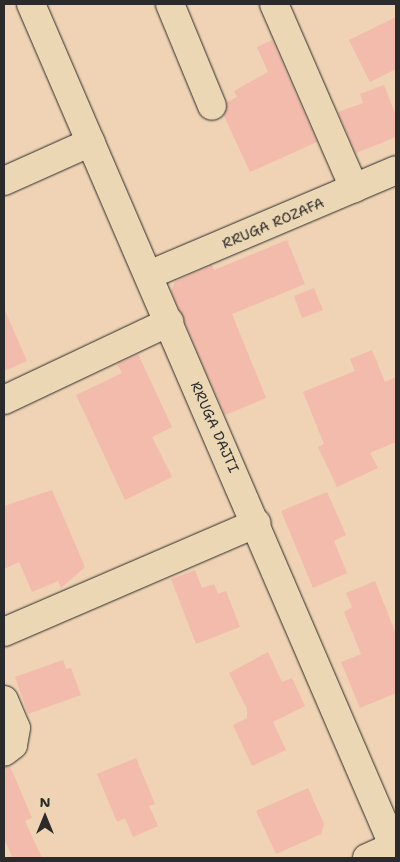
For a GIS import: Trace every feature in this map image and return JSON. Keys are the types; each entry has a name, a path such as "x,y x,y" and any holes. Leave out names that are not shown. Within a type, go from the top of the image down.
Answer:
{"street":[{"name":"RRUGA DAJTI","path":"31,4 257,523 395,849"},
{"path":"170,4 212,106"},
{"path":"274,4 354,188"},
{"path":"4,181 91,142"},
{"name":"RRUGA ROZAFA","path":"149,275 396,170"},
{"path":"4,400 169,322"},
{"path":"4,632 257,523"},
{"path":"4,700 16,728 13,745 4,752"},
{"path":"367,858 395,849"}],"building":[{"path":"396,17 396,69 370,82 349,40"},
{"path":"272,40 317,142 250,172 224,116 227,102 237,97 234,91 268,72 257,47"},
{"path":"384,85 396,116 396,137 356,153 338,112 363,103 360,94"},
{"path":"287,240 305,284 232,314 266,398 225,415 171,291 175,282 193,273 212,265 214,270"},
{"path":"314,288 323,310 302,318 294,296"},
{"path":"4,308 27,361 4,371"},
{"path":"372,350 385,382 396,377 396,442 370,453 378,468 337,487 318,447 324,444 303,392 355,371 350,359"},
{"path":"138,354 172,427 152,437 172,477 125,500 76,395 122,373 117,364"},
{"path":"52,490 85,567 61,588 58,581 32,592 19,562 4,569 4,506"},
{"path":"327,492 346,535 334,541 347,573 313,588 281,511"},
{"path":"195,570 202,588 214,584 218,594 226,591 240,627 196,644 171,579"},
{"path":"375,581 396,634 396,693 360,708 341,662 361,654 344,612 352,607 346,593"},
{"path":"268,652 282,682 292,678 305,706 273,722 286,750 252,766 233,725 247,718 247,709 229,673"},
{"path":"63,660 66,669 71,668 81,695 28,714 15,677"},
{"path":"136,758 155,804 149,806 158,826 133,837 125,818 117,822 97,774"},
{"path":"10,766 32,818 25,821 42,858 13,858 4,839 4,767"},
{"path":"308,788 324,824 321,834 276,854 256,811"}]}
